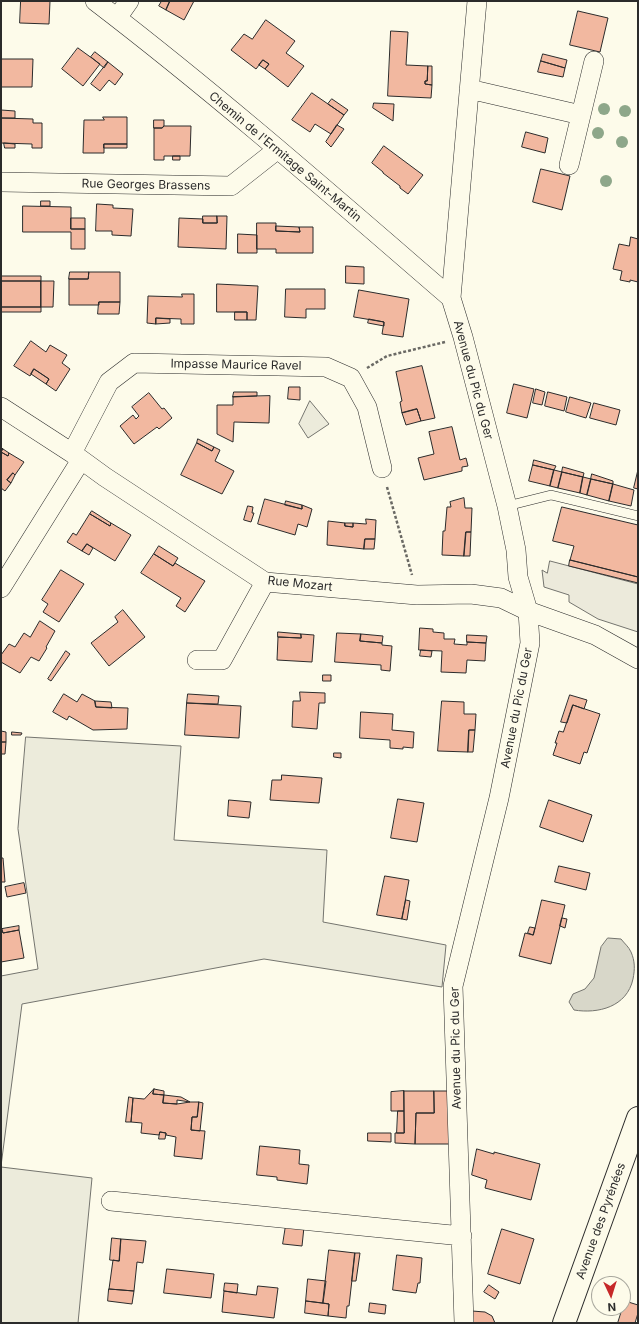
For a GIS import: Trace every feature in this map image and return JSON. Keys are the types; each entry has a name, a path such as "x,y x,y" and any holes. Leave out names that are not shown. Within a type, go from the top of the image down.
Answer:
{"main road":[{"name":"Avenue des Pyrénées","path":"564,1323 638,1118"}],"street":[{"name":"Chemin de l'Ermitage Saint-Martin","path":"95,1 278,149 451,298"},
{"path":"117,18 128,1"},
{"name":"Avenue du Pic du Ger","path":"464,1323 453,986 499,798 530,643 528,611 518,576 516,550 507,506 463,337 451,298 477,1"},
{"path":"569,165 594,61"},
{"path":"469,88 581,115"},
{"name":"Rue Georges Brassens","path":"1,182 231,186 278,149"},
{"name":"Impasse Maurice Ravel","path":"1,588 76,456 109,382 134,363 326,367 351,378"},
{"path":"351,378 367,408 382,468"},
{"name":"Rue Mozart","path":"1,407 265,582 417,595 471,594 501,598 528,611 595,635 638,659"},
{"path":"197,660 222,660 265,582"},
{"path":"112,1201 462,1236"}],"lane":[{"path":"507,506 551,495 638,516"}],"path":[{"path":"351,378 387,356 463,337"},
{"path":"382,468 417,595"}],"shaded area":[{"path":"310,401 329,424 308,438 299,424"},
{"path":"550,561 638,584 638,632 598,619 569,602 569,595 544,587 542,570 547,573"},
{"path":"26,737 181,746 174,840 327,850 323,922 446,945 442,987 264,959 22,1004 1,1166 1,976 38,969 18,829"},
{"path":"608,938 621,939 631,952 634,968 630,989 618,1002 602,1009 592,1011 574,1010 569,1002 573,994 585,989 594,978 601,947"},
{"path":"1,1167 92,1178 78,1323 1,1323"}],"building":[{"path":"21,1 50,1 49,24 20,23"},
{"path":"162,1 170,1 166,10 159,6"},
{"path":"170,1 194,1 184,20 166,10"},
{"path":"578,11 608,18 600,52 570,45"},
{"path":"266,20 295,41 286,53 304,66 288,87 265,69 269,64 263,60 256,69 231,50 244,34 252,39"},
{"path":"391,31 408,32 406,65 428,66 427,81 425,81 425,84 432,85 431,98 388,96"},
{"path":"78,48 100,64 83,86 62,69"},
{"path":"95,52 108,62 104,68 91,57"},
{"path":"543,54 567,60 565,68 541,61"},
{"path":"1,59 33,59 32,87 1,87"},
{"path":"263,60 269,64 265,69 259,65"},
{"path":"541,61 565,68 563,77 538,72"},
{"path":"108,62 123,74 115,85 109,80 100,91 91,84"},
{"path":"428,66 432,66 432,85 425,84 425,81 427,81"},
{"path":"312,93 344,115 331,134 315,124 310,132 292,120"},
{"path":"332,99 348,110 344,115 328,104"},
{"path":"374,103 394,104 393,121 373,108"},
{"path":"1,110 15,111 15,118 1,118"},
{"path":"103,117 127,117 127,144 104,144 104,153 83,153 84,120 104,120"},
{"path":"1,118 33,119 33,123 42,123 42,148 32,148 32,144 1,143"},
{"path":"154,120 164,120 164,126 162,128 154,128"},
{"path":"337,125 344,129 331,147 326,142"},
{"path":"164,126 191,126 190,156 164,156 164,160 154,160 154,128 162,128"},
{"path":"526,132 548,138 545,153 522,147"},
{"path":"4,143 15,144 15,148 5,148"},
{"path":"104,144 127,144 127,148 104,148"},
{"path":"384,146 423,175 408,194 372,163"},
{"path":"173,156 180,156 180,160 173,160"},
{"path":"541,169 570,176 562,210 533,202"},
{"path":"41,201 50,201 50,206 41,206"},
{"path":"97,204 113,205 113,208 133,209 131,236 112,235 112,231 96,231"},
{"path":"23,206 71,207 71,229 85,229 85,249 71,249 71,232 23,232"},
{"path":"203,216 217,216 217,223 203,223"},
{"path":"217,216 227,216 226,249 178,247 179,218 203,219 203,223 217,223"},
{"path":"71,218 85,218 85,229 71,229"},
{"path":"257,223 276,223 276,231 300,232 299,227 313,227 313,253 276,253 276,249 257,249"},
{"path":"276,226 299,227 300,232 276,231"},
{"path":"238,234 257,235 257,253 238,253"},
{"path":"631,237 638,239 638,282 620,280 622,271 613,269 619,244 629,246"},
{"path":"346,266 364,267 364,284 346,283"},
{"path":"70,272 89,272 88,279 69,279"},
{"path":"89,272 120,272 120,302 99,302 99,305 69,305 69,279 88,279"},
{"path":"1,276 41,276 41,281 1,281"},
{"path":"1,281 41,281 41,307 1,307"},
{"path":"41,281 54,281 53,307 41,307"},
{"path":"217,284 258,286 256,320 247,320 247,312 217,312"},
{"path":"286,289 325,289 325,309 306,309 306,318 285,317"},
{"path":"359,290 409,299 403,337 382,334 384,322 354,317"},
{"path":"182,294 194,294 194,324 181,324 181,319 156,318 156,324 147,323 148,296 182,297"},
{"path":"99,302 120,302 119,314 98,314"},
{"path":"1,307 41,307 41,312 1,312"},
{"path":"235,312 247,312 247,320 235,320"},
{"path":"156,318 170,319 170,323 156,324"},
{"path":"369,319 384,322 384,326 368,323"},
{"path":"31,341 46,352 50,345 67,355 62,363 70,369 56,391 46,384 49,379 34,369 30,376 14,366"},
{"path":"422,366 435,418 421,421 417,409 402,413 400,402 402,401 396,372"},
{"path":"34,369 49,379 46,384 31,374"},
{"path":"514,384 534,389 527,418 507,413"},
{"path":"289,387 300,387 300,400 288,399"},
{"path":"536,389 545,392 542,405 533,403"},
{"path":"234,392 257,392 257,396 233,397"},
{"path":"548,392 567,397 564,411 545,406"},
{"path":"149,393 162,409 164,408 172,418 159,429 157,427 134,444 120,426 133,415 136,419 139,416 132,407"},
{"path":"270,396 269,423 234,422 233,442 217,434 217,405 233,405 233,397"},
{"path":"570,397 591,403 586,418 566,412"},
{"path":"594,403 620,410 616,425 590,418"},
{"path":"417,409 421,421 406,425 402,413"},
{"path":"452,427 460,460 466,458 468,466 462,467 462,471 424,480 418,458 434,454 429,432"},
{"path":"198,439 214,447 212,451 197,443"},
{"path":"197,443 212,451 214,447 220,450 215,461 234,471 222,494 181,475"},
{"path":"3,449 9,453 8,456 1,452"},
{"path":"1,452 8,456 9,453 24,462 15,475 13,473 7,480 11,483 5,491 1,488"},
{"path":"534,460 556,466 554,470 533,465"},
{"path":"533,465 554,470 550,486 529,481"},
{"path":"563,467 584,473 583,477 562,472"},
{"path":"554,470 562,472 558,488 550,486"},
{"path":"638,470 638,489 634,488"},
{"path":"562,472 583,477 580,493 558,488"},
{"path":"13,473 15,475 11,483 7,480"},
{"path":"592,474 613,481 613,484 591,479"},
{"path":"583,477 591,479 587,495 580,493"},
{"path":"591,479 613,484 609,501 587,495"},
{"path":"613,484 634,490 631,506 609,501"},
{"path":"464,498 465,508 472,508 471,532 466,532 464,556 442,555 443,531 445,531 447,507 451,507 450,502"},
{"path":"265,499 302,509 302,505 312,509 307,527 298,524 295,535 258,524"},
{"path":"286,501 302,505 302,509 285,505"},
{"path":"248,506 253,507 252,513 254,513 251,522 244,520"},
{"path":"562,507 638,525 638,577 570,560 574,546 553,541"},
{"path":"92,511 111,523 110,526 90,514"},
{"path":"90,514 110,526 111,523 131,535 115,561 87,544 82,551 67,542 73,533 76,535"},
{"path":"366,519 376,520 375,539 365,539 364,549 327,545 328,521 345,523 345,526 353,527 353,523 366,524"},
{"path":"345,523 353,523 353,527 345,526"},
{"path":"466,532 471,532 470,556 464,556"},
{"path":"365,539 375,539 374,549 364,549"},
{"path":"87,544 93,548 89,555 82,551"},
{"path":"159,546 178,558 173,566 154,554"},
{"path":"154,554 173,566 175,563 205,581 185,612 176,606 181,598 141,573"},
{"path":"570,560 638,577 638,583 569,566"},
{"path":"61,570 84,584 59,622 43,612 48,604 42,600"},
{"path":"123,610 145,637 109,666 91,643 118,622 115,617"},
{"path":"40,621 55,631 39,661 31,657 20,673 1,662 1,655 9,644 15,647 24,633 30,637"},
{"path":"420,628 433,629 433,632 444,633 444,639 455,639 454,644 467,645 467,642 486,643 485,661 467,660 466,673 441,672 442,651 419,650"},
{"path":"278,632 301,634 301,638 278,637"},
{"path":"337,633 361,634 360,641 382,643 382,645 392,646 390,671 381,670 381,665 335,662"},
{"path":"301,634 314,635 312,662 277,660 278,637 301,638"},
{"path":"361,634 383,636 382,643 360,641"},
{"path":"467,635 487,636 486,643 467,642"},
{"path":"421,650 432,651 431,657 420,656"},
{"path":"66,651 70,654 51,681 48,679"},
{"path":"323,675 331,675 331,681 323,681"},
{"path":"300,692 325,693 325,703 319,703 317,729 292,727 293,701 300,701"},
{"path":"64,694 77,702 82,694 95,701 96,707 128,708 127,729 93,730 69,716 67,720 53,712"},
{"path":"188,694 219,696 218,704 187,703"},
{"path":"570,695 587,700 584,709 573,705 567,723 561,722"},
{"path":"95,701 111,702 112,708 96,707"},
{"path":"442,701 464,702 464,714 476,714 475,730 469,730 468,752 438,751"},
{"path":"187,703 241,706 239,738 185,735"},
{"path":"573,705 600,714 587,753 584,752 580,764 553,755 559,731 563,732"},
{"path":"361,712 393,714 392,730 414,732 413,748 390,748 390,740 360,738"},
{"path":"469,730 475,730 473,752 468,752"},
{"path":"1,731 6,732 6,742 1,742"},
{"path":"12,732 22,733 21,735 12,735"},
{"path":"1,742 6,742 5,754 1,754"},
{"path":"334,753 341,753 341,758 334,757"},
{"path":"282,775 322,778 319,803 270,800 272,780 281,780"},
{"path":"398,799 424,803 417,842 391,838"},
{"path":"229,800 251,802 249,818 228,816"},
{"path":"549,800 592,815 583,842 540,827"},
{"path":"1,858 3,858 5,882 1,882"},
{"path":"559,866 590,873 586,890 555,882"},
{"path":"385,876 409,880 402,919 377,915"},
{"path":"24,883 26,893 7,897 5,887"},
{"path":"406,900 410,901 407,920 402,919"},
{"path":"542,900 565,905 551,964 519,956 525,933 533,935"},
{"path":"562,918 567,919 565,928 560,926"},
{"path":"19,926 19,930 3,933 2,929"},
{"path":"530,927 535,928 533,935 528,933"},
{"path":"1,929 3,933 19,930 24,958 1,962"},
{"path":"154,1089 164,1091 164,1095 153,1094"},
{"path":"154,1089 153,1094 164,1095 163,1103 177,1104 199,1102 197,1117 192,1117 191,1130 205,1131 202,1159 174,1156 176,1137 160,1132 159,1135 141,1133 142,1123 131,1122 133,1098 144,1099"},
{"path":"404,1091 404,1111 391,1111 391,1092"},
{"path":"404,1091 434,1091 434,1113 416,1113 415,1144 395,1143 395,1133 404,1133"},
{"path":"434,1091 450,1091 450,1144 415,1144 416,1113 434,1113"},
{"path":"164,1095 181,1097 190,1102 177,1100 177,1104 163,1103"},
{"path":"129,1097 133,1098 131,1122 126,1122"},
{"path":"199,1102 203,1103 200,1131 191,1130 192,1117 197,1117"},
{"path":"398,1111 404,1111 404,1133 397,1133"},
{"path":"160,1132 166,1133 165,1139 159,1139"},
{"path":"368,1133 391,1133 391,1142 368,1141"},
{"path":"260,1146 300,1150 299,1164 309,1165 307,1184 277,1180 277,1177 257,1175"},
{"path":"477,1149 540,1164 531,1200 485,1188 487,1180 472,1175"},
{"path":"286,1225 304,1227 302,1246 283,1244"},
{"path":"502,1229 534,1239 520,1284 488,1274"},
{"path":"112,1238 121,1239 119,1261 110,1260"},
{"path":"121,1239 146,1241 143,1263 137,1262 134,1291 109,1289 113,1260 119,1261"},
{"path":"329,1250 355,1253 349,1306 347,1306 346,1318 328,1316 329,1304 323,1303"},
{"path":"355,1253 360,1253 356,1281 352,1281"},
{"path":"397,1255 422,1258 420,1283 418,1283 416,1293 393,1290"},
{"path":"167,1269 214,1274 211,1298 164,1293"},
{"path":"308,1279 326,1281 323,1303 306,1301"},
{"path":"225,1283 238,1284 237,1293 224,1291"},
{"path":"489,1285 499,1292 495,1299 484,1292"},
{"path":"258,1286 278,1288 274,1318 222,1312 224,1291 256,1295"},
{"path":"109,1289 134,1291 132,1304 108,1301"},
{"path":"306,1301 329,1304 328,1316 305,1313"},
{"path":"370,1303 386,1305 385,1314 369,1312"},
{"path":"631,1303 638,1305 638,1313 635,1323 618,1323 620,1316 631,1316"},
{"path":"472,1311 485,1312 492,1316 495,1323 472,1323"}]}
